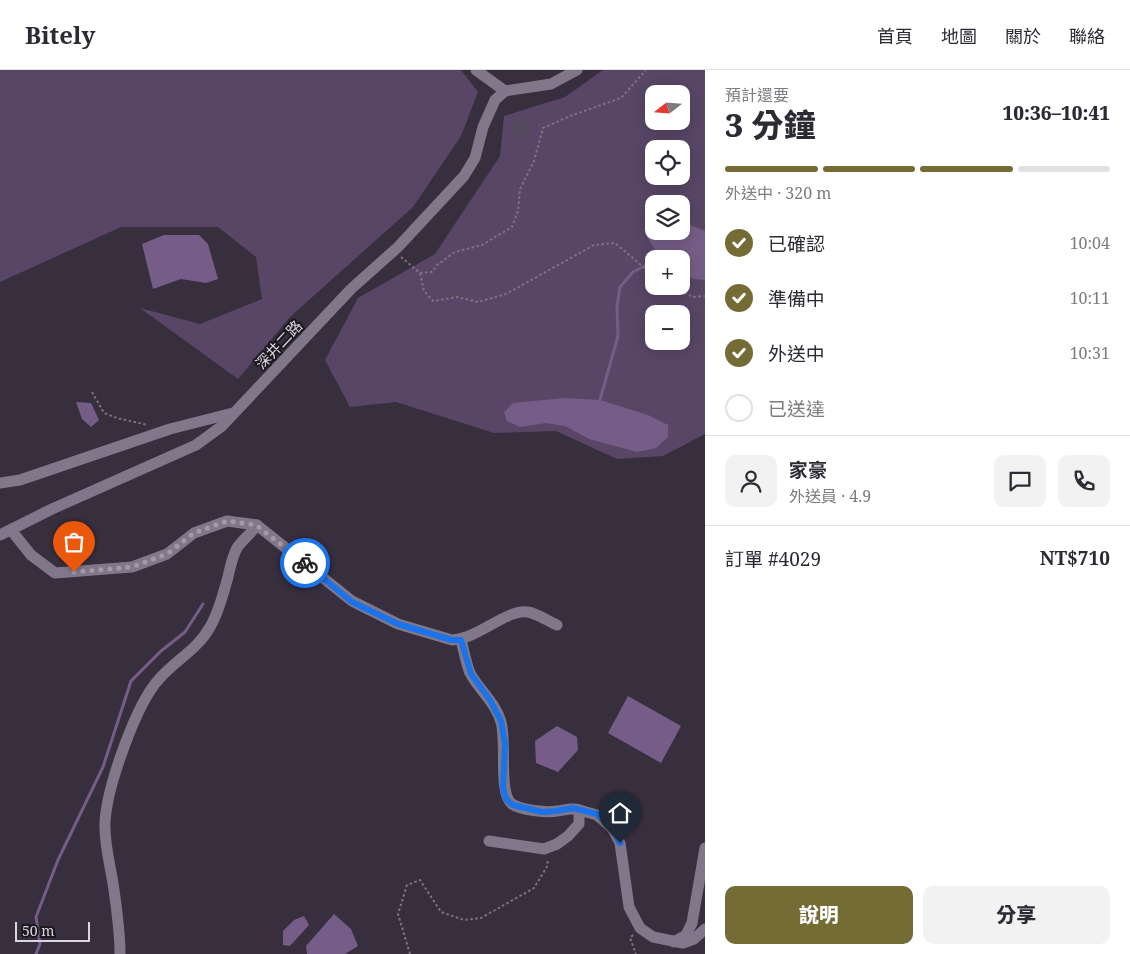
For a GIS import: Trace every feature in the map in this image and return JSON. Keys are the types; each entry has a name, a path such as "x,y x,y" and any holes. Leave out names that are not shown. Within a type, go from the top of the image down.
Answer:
{"street":[{"path":"476,70 505,91 551,84 577,70"},
{"name":"深井二路","path":"5,532 196,444 222,426 351,289 393,251 464,176 475,158 483,127 495,100 505,91"},
{"path":"0,483 20,480 170,429 235,413"},
{"path":"5,532 55,573 132,567 167,554 194,533 227,521 256,525 352,602 398,624 452,640 461,640 472,636 508,616 527,611 557,625"},
{"path":"120,954 120,931 106,849 105,821 109,797 127,740 147,694 160,678 198,644 210,627 222,598 233,558 238,547 250,536 256,525"},
{"path":"461,640 471,674 490,700 501,721 505,744 503,788 506,799 513,805 542,812 573,808 597,814 612,828 620,843 629,907 640,928 653,937 683,943 694,939 705,929"},
{"path":"489,841 544,849 557,844 568,836 579,824 580,810"},
{"path":"674,942 686,935 692,923 705,848"}],"path":[{"path":"420,273 432,272 437,265 456,252 482,245 512,227 518,211 520,189 534,161 543,128 570,116 621,98 646,70"},
{"path":"393,251 420,273 424,291 432,301 457,297 478,302 506,294 594,245 615,243 645,268"},
{"path":"690,295 705,296"},
{"path":"92,392 104,413 153,426"},
{"path":"410,954 398,914 406,885 420,880 441,912 464,920 480,918 534,888 548,864 544,849"},
{"path":"636,954 630,938 640,928"}],"shaded area":[{"path":"0,70 461,70 478,92 461,136 413,207 290,317 238,379 140,308 200,324 262,299 256,257 218,227 121,227 0,282"},
{"path":"603,70 705,70 705,434 663,456 617,459 556,431 494,433 396,402 350,407 325,360 358,298 435,254 500,156 504,116 565,97"},
{"path":"690,225 705,231 705,280 690,277 690,250 655,250 649,240 690,240"},
{"path":"164,235 199,235 208,244 218,279 206,283 181,279 153,289 142,244"},
{"path":"565,398 600,400 648,415 668,425 668,437 656,448 637,452 589,439 565,426 546,423 520,427 507,421 504,412 513,403"},
{"path":"76,402 91,403 99,420 91,427 82,419"},
{"path":"628,696 681,726 661,763 608,733"},
{"path":"557,726 577,737 578,750 558,772 536,763 535,741"},
{"path":"334,914 351,929 358,946 345,954 307,954 306,946"},
{"path":"304,916 309,925 290,946 283,945 283,931 294,920"}],"building":[{"path":"530,120 530,136 512,137 511,121"}],"waterway":[{"path":"600,400 618,336 617,306 620,287 633,272 645,266"},
{"path":"36,954 40,944 36,917 58,860 103,767 131,681 161,651 185,632 203,604"}],"way so far":[{"path":"74,572 132,567 167,554 194,533 227,521 256,525 305,563"}],"route":[{"path":"305,563 352,602 398,624 452,640 461,640 471,674 490,700 501,721 505,744 503,788 506,799 513,805 542,812 573,808 597,814 612,828 620,843"}]}
